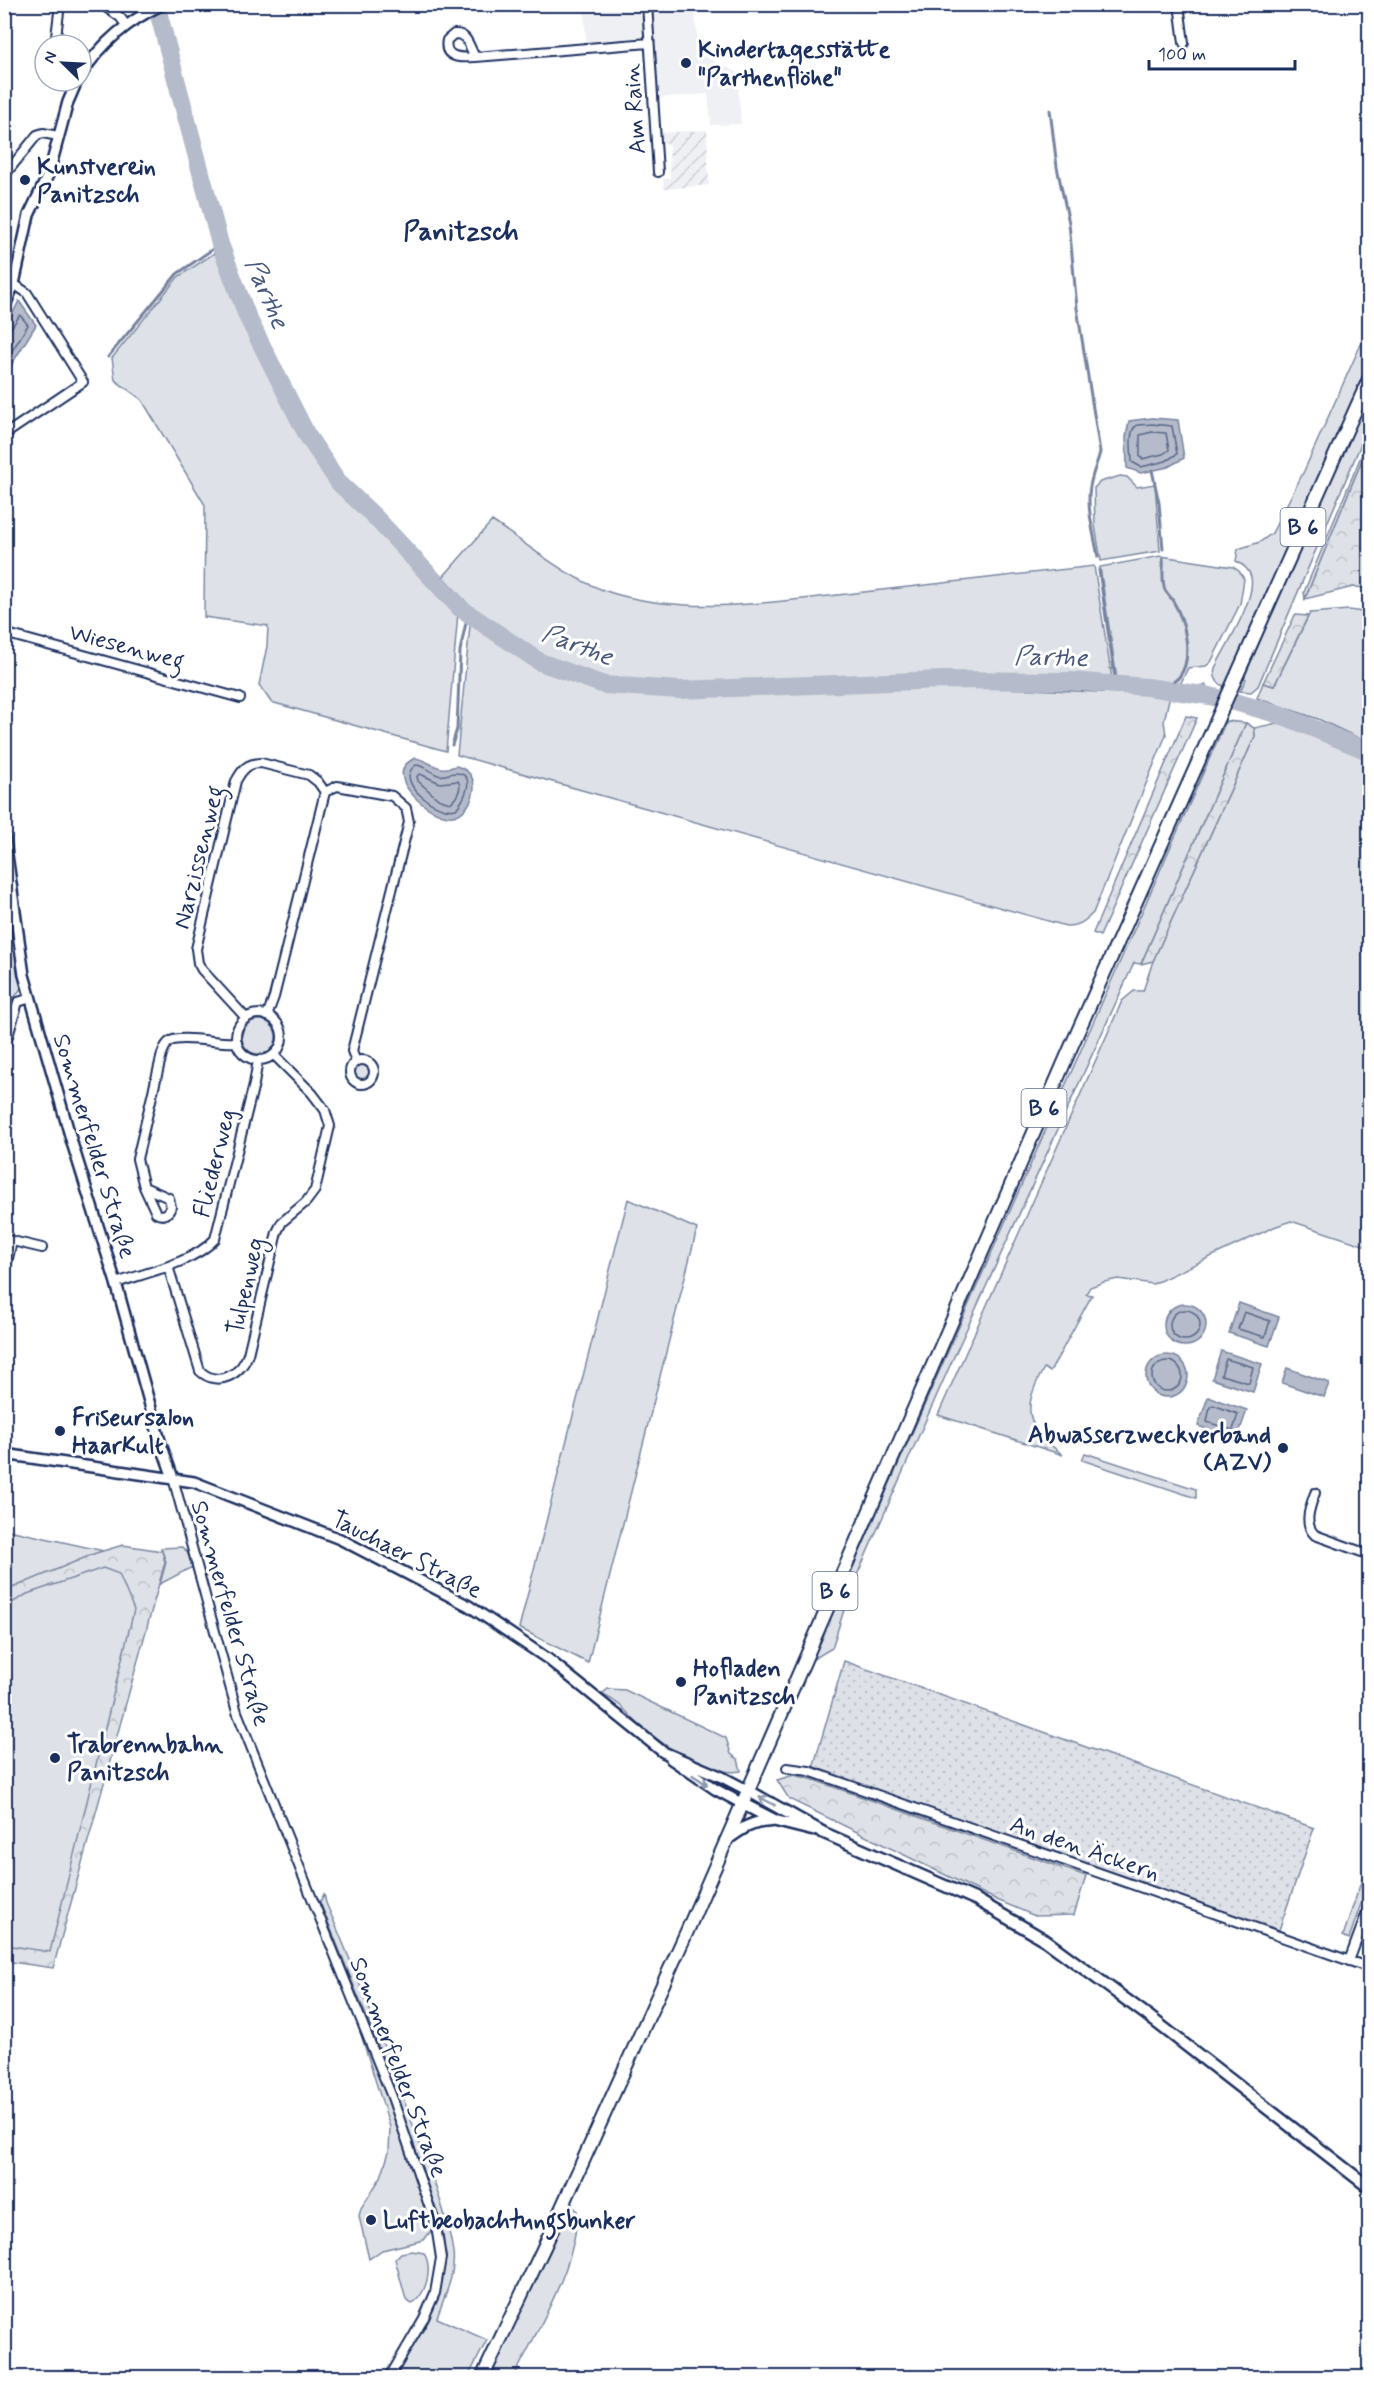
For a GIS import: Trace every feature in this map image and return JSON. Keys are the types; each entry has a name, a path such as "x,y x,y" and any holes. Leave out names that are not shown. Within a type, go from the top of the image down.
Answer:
{"main road":[{"name":"B 6","path":"482,2378 545,2245 726,1841 1071,1047 1370,377"},
{"path":"747,1790 824,1833 977,1900 1045,1940 1139,2009 1370,2188"},
{"path":"741,1803 776,1821 824,1833"},
{"path":"726,1841 745,1826 759,1821 776,1821"}],"street":[{"path":"57,33 60,4"},
{"path":"100,4 120,17 126,25"},
{"path":"93,57 126,25 164,4"},
{"name":"Am Rain","path":"647,4 658,172"},
{"path":"1179,4 1184,43"},
{"name":"Am Rain","path":"475,57 649,43"},
{"path":"4,308 14,284 24,231 49,172 72,93"},
{"path":"4,176 37,135 58,136"},
{"path":"4,435 83,382 27,293 14,284"},
{"name":"Wiesenweg","path":"4,633 240,698"},
{"name":"Narzissenweg","path":"246,1018 202,970 196,956 236,781 243,769 255,763 261,763 309,775 325,792"},
{"path":"267,1016 274,997 325,792 337,786 392,796 406,808 409,822 352,1052 356,1062"},
{"name":"Sommerfelder Straße","path":"4,834 24,975 73,1146 116,1282 160,1441 173,1478 237,1712 392,2097 436,2226 441,2258 435,2293 430,2307 389,2378"},
{"path":"4,1050 18,1002 31,998"},
{"path":"256,1015 267,1016 278,1025 282,1033 280,1047 274,1055 265,1060 242,1054 237,1042 238,1029 246,1018 256,1015"},
{"path":"144,1187 136,1159 162,1054 167,1043 177,1038 224,1043 237,1042"},
{"name":"Tulpenweg","path":"168,1266 200,1371 204,1375 217,1379 231,1376 242,1367 249,1354 277,1232 282,1222 306,1202 315,1190 330,1126 325,1110 312,1093 274,1055"},
{"name":"Fliederweg","path":"116,1282 168,1266 201,1251 215,1239 258,1060"},
{"path":"4,1276 8,1240 42,1248"},
{"name":"Tauchaer Straße","path":"4,1454 194,1482 340,1539 469,1606 548,1659 663,1752 747,1790"},
{"path":"1315,1493 1308,1517 1310,1531 1315,1535 1370,1555"},
{"path":"663,1752 715,1789 741,1803"},
{"name":"An den Äckern","path":"787,1768 809,1772 1370,1968"},
{"path":"1349,1961 1370,1904"}],"shaded area":[{"name":"Kindertagesstätte \"Parthenflöhe\"","path":"584,5 694,5 699,54 737,72 741,124 711,125 708,94 657,98 653,36 586,42"},
{"path":"707,130 709,185 664,189 663,179 670,178 669,144 661,143 660,133"}],"green space":[{"path":"219,250 248,331 300,432 336,487 458,613 446,751 271,702 259,685 267,646 268,626 204,617 205,505 142,400 115,380 112,358 178,277"},
{"path":"1369,326 1369,362 1225,687 1216,679 1215,668 1244,610 1251,587 1249,572 1236,561 1238,549 1260,542 1272,533 1304,471"},
{"path":"1369,391 1369,425 1258,686 1251,692 1240,691 1246,679 1244,678"},
{"path":"1369,437 1369,443 1305,599 1304,592"},
{"path":"1369,443 1369,481 1366,506 1369,527 1369,588 1353,587 1305,599"},
{"path":"1120,476 1127,477 1137,487 1155,484 1160,551 1101,561 1095,526 1094,488 1100,482"},
{"path":"492,521 564,571 595,587 643,600 674,604 705,606 769,603 1094,566 1112,679 1056,676 659,684 606,681 538,654 494,627 443,577"},
{"path":"1161,556 1233,567 1244,579 1240,604 1211,662 1206,666 1188,668 1180,685 1117,679 1100,567"},
{"path":"1349,610 1369,613 1369,743 1318,719 1257,698 1263,683 1274,686 1310,613"},
{"path":"1295,615 1308,616 1274,686 1263,683"},
{"path":"470,625 563,676 612,692 673,695 928,685 1170,695 1164,721 1166,735 1093,913 1081,923 1066,926 457,755"},
{"path":"1186,716 1197,718 1100,936 1093,933"},
{"path":"1226,721 1246,723 1141,964 1134,963 952,1361 850,1591 832,1648 812,1660"},
{"path":"1283,722 1342,744 1369,757 1369,1247 1291,1221 1153,1284 1118,1279 1090,1287 1086,1294 1092,1295 1050,1372 1044,1368 1032,1395 1030,1406 1034,1425 1041,1435 1063,1455 938,1415 1122,1001 1134,991 1143,991 1153,961 1255,736 1254,728"},
{"path":"1246,723 1254,728 1255,736 1153,961 1141,964"},
{"path":"4,874 22,987 12,1001 5,1031"},
{"path":"259,1020 271,1025 276,1037 271,1049 259,1054 247,1049 242,1037 247,1025"},
{"path":"362,1059 370,1063 374,1071 370,1079 362,1083 354,1079 350,1071 354,1063"},
{"path":"628,1199 697,1229 588,1663 519,1628"},
{"path":"1085,1453 1196,1489 1196,1498 1082,1460"},
{"name":"Trabrennbahn Panitzsch","path":"4,1529 154,1562 54,1961 5,1953"},
{"path":"123,1545 162,1551 165,1562 53,1968 5,1961 5,1945 50,1952 134,1610 119,1574 103,1568 27,1594 5,1607 5,1591 96,1553"},
{"path":"182,1547 187,1552 197,1576 223,1665 372,2054 433,2228 424,2240 382,2250 369,2259 359,2216 361,2208 381,2177 389,2152 390,2127 352,2006 233,1706 192,1567 160,1584 166,1562 161,1548"},
{"path":"844,1661 1314,1828 1279,1930 813,1768"},
{"path":"608,1689 625,1690 726,1738 731,1754 738,1759 741,1771 728,1772 715,1769 674,1750 650,1734 620,1705 605,1696 603,1693"},
{"path":"794,1775 1086,1876 1074,1915 1035,1916 997,1900 789,1799 777,1780"},
{"path":"1369,1858 1369,1880 1349,1939 1343,1936"},
{"path":"324,1894 393,2069 446,2220 453,2252 453,2269 437,2318 487,2340 468,2377 395,2377 427,2322 441,2287 444,2247 441,2223 382,2055 320,1902"},
{"path":"570,2204 577,2210 576,2231 564,2274 545,2317 514,2377 486,2378"},
{"path":"412,2251 424,2253 428,2273 425,2287 412,2304 406,2300 395,2259 401,2253"}],"water":[{"path":"19,301 36,325 5,375 5,328"},
{"path":"1152,418 1178,420 1184,458 1168,467 1141,473 1127,468 1126,437 1129,421"},
{"path":"416,758 439,768 456,766 466,770 472,777 473,793 466,808 460,814 443,815 421,803 411,793 402,773 406,765"},
{"path":"1239,1303 1279,1317 1269,1346 1229,1333"},
{"path":"1185,1304 1193,1305 1200,1310 1205,1317 1205,1333 1200,1340 1193,1345 1185,1346 1177,1345 1170,1340 1165,1333 1164,1325 1165,1317 1170,1310 1177,1305"},
{"path":"1221,1351 1262,1364 1253,1392 1212,1379"},
{"path":"1167,1355 1175,1356 1182,1361 1187,1368 1187,1384 1182,1391 1175,1396 1167,1397 1159,1396 1152,1391 1147,1384 1146,1376 1147,1368 1152,1361 1159,1356"},
{"path":"1287,1368 1329,1383 1324,1397 1282,1383"},
{"path":"1208,1397 1247,1410 1237,1439 1198,1426"}],"waterway":[{"name":"Parthe","path":"156,4 220,244 248,318 307,435 339,483 373,515 460,608 540,662 604,685 679,690 943,680 1070,681 1147,687 1210,696 1242,704 1286,717 1370,752"},
{"path":"1050,110 1057,167 1069,223 1077,308 1100,452 1089,498 1090,518 1098,557"},
{"path":"108,357 177,274 220,244"},
{"path":"1152,470 1159,503 1163,549"},
{"path":"1159,689 1179,677 1184,669 1187,650 1181,619 1164,586 1163,558"},
{"path":"1099,570 1116,685"},
{"path":"452,745 457,729 460,651 468,613"},
{"path":"1189,693 1206,686"}],"place":[{"name":"Kindertagesstätte \"Parthenflöhe\"","path":"686,63"},
{"name":"Kunstverein Panitzsch","path":"25,180"},
{"name":"Friseursalon HaarKult","path":"60,1431"},
{"name":"Abwasserzweckverband (AZV)","path":"1283,1448"},
{"name":"Hofladen Panitzsch","path":"681,1682"},
{"name":"Trabrennbahn Panitzsch","path":"55,1758"},
{"name":"Luftbeobachtungsbunker","path":"371,2220"}],"district":[{"name":"Panitzsch","path":"461,231"}]}
